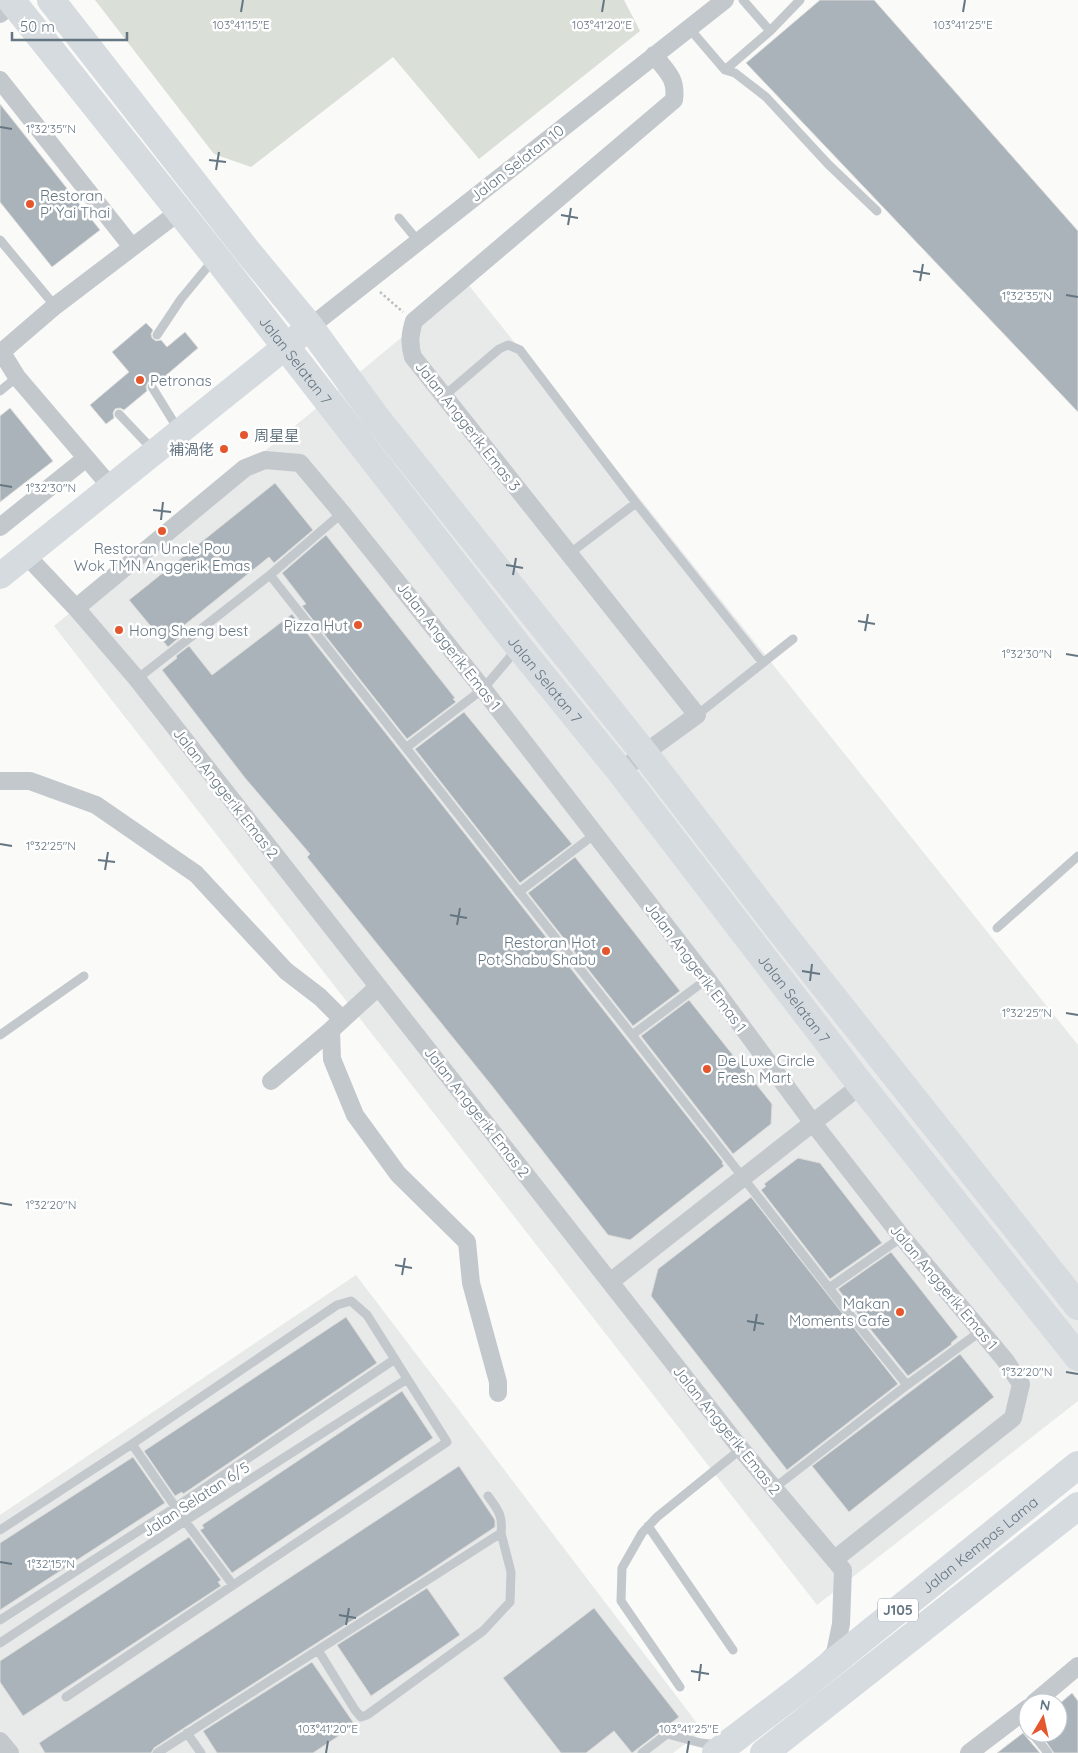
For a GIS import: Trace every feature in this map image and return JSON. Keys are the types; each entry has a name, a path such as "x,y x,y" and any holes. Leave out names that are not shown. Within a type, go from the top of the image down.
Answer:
{"main road":[{"name":"Jalan Selatan 7","path":"50,0 310,327 375,416 644,753 783,934 1078,1306"},
{"name":"Jalan Selatan 7","path":"8,6 216,257 519,647 620,771 861,1086 1077,1358"},
{"path":"1047,1491 1078,1447"},
{"name":"Jalan Kempas Lama","path":"720,1749 804,1686 1078,1465"},
{"name":"Jalan Kempas Lama","path":"764,1753 1078,1506"}],"street":[{"name":"Jalan Selatan 10","path":"310,327 724,0"},
{"path":"414,321 674,100 676,88 672,78 654,55"},
{"path":"0,80 132,247"},
{"path":"110,488 17,377 4,356 5,349 55,306 180,212"},
{"name":"Jalan Anggerik Emas 3","path":"414,321 410,332 410,346 413,358 697,716"},
{"path":"0,576 310,327"},
{"path":"0,527 85,459"},
{"name":"Jalan Anggerik Emas 1","path":"76,608 245,468 265,460 300,463 483,689 707,979 813,1123 902,1237 1005,1360 1021,1384 1013,1418 925,1490 835,1559"},
{"name":"Jalan Anggerik Emas 2","path":"26,555 76,608 137,680 741,1449 844,1570 842,1624 835,1653 804,1686"},
{"path":"620,771 697,716"},
{"path":"0,781 30,781 96,806 196,874 286,971 320,998 336,1025 332,1059 355,1115 398,1174 467,1242 472,1283 498,1382 498,1394"},
{"path":"271,1081 378,987"},
{"path":"610,1282 861,1086"},
{"path":"1048,1693 1076,1674"},
{"path":"970,1753 1018,1722"},
{"path":"0,1741 10,1753"}],"lane":[{"path":"743,0 770,31"},
{"path":"726,70 770,31 800,0"},
{"path":"689,28 726,70 734,73 766,97 828,164 878,211"},
{"path":"399,218 418,241"},
{"path":"0,240 55,306"},
{"path":"156,335 181,299 216,257"},
{"path":"444,396 499,349 508,345 520,350 762,663"},
{"path":"0,392 17,377"},
{"path":"152,387 180,432"},
{"path":"119,414 155,452"},
{"path":"569,554 636,502"},
{"path":"137,680 270,575 342,513"},
{"path":"270,575 907,1385"},
{"path":"697,716 793,639"},
{"path":"406,747 483,689 519,647"},
{"path":"519,892 596,834"},
{"path":"997,928 1078,856"},
{"path":"0,1035 84,976"},
{"path":"632,1034 707,979"},
{"path":"829,1288 902,1237"},
{"path":"0,1530 132,1444 338,1305 351,1300 366,1315 447,1442 66,1697"},
{"path":"773,1488 981,1331"},
{"path":"0,1620 176,1507 395,1359"},
{"name":"Jalan Selatan 6/5","path":"0,1643 407,1379"},
{"path":"132,1444 233,1585"},
{"path":"680,1686 621,1600 622,1568 648,1526 657,1517 741,1449"},
{"path":"318,1650 361,1718 483,1631 510,1602 511,1572 500,1533 501,1514 488,1496"},
{"path":"648,1526 733,1650"},
{"path":"158,1753 500,1533"},
{"path":"187,1733 200,1753"},
{"path":"642,1753 667,1734 720,1749"},
{"path":"1040,1743 1048,1753"}],"path":[{"path":"367,281 414,321"}],"shaded area":[{"path":"95,0 624,0 640,31 479,159 393,57 251,167 214,154"},
{"path":"467,283 1078,1045 1078,1401 817,1605 54,626"},
{"path":"356,1275 703,1731 673,1753 0,1753 0,1515"}],"building":[{"path":"820,0 874,0 1078,231 1078,412 746,63"},
{"path":"0,104 100,230 52,267 0,202"},
{"name":"Petronas","path":"146,323 153,330 152,338 156,341 161,340 167,347 185,332 198,348 157,383 148,382 147,391 124,410 120,408 115,409 113,413 114,418 106,424 90,405 129,372 112,352"},
{"path":"10,408 53,461 0,502 0,416"},
{"path":"275,483 313,530 274,563 269,557 177,631 181,636 168,647 129,600"},
{"path":"326,535 455,698 453,699 456,702 407,739 302,606 306,604 282,573"},
{"path":"292,614 723,1162 724,1166 630,1240 608,1235 492,1086 307,857 310,854 245,778 162,670 189,646 212,675"},
{"path":"464,712 572,844 520,883 415,749"},
{"path":"575,857 680,991 633,1026 528,893"},
{"name":"De Luxe Circle Fresh Mart","path":"689,1000 772,1104 771,1124 733,1154 641,1036"},
{"path":"798,1158 820,1163 882,1243 830,1279 761,1190 766,1186 764,1184"},
{"path":"751,1197 898,1384 787,1470 651,1296 658,1269"},
{"name":"Makan Moments Cafe","path":"891,1252 958,1337 952,1344 908,1376 838,1289"},
{"path":"346,1317 377,1363 183,1494 182,1492 175,1496 144,1451"},
{"path":"960,1354 994,1397 849,1512 812,1466"},
{"path":"402,1391 433,1438 232,1573 200,1530 204,1528 202,1525"},
{"path":"133,1457 165,1503 0,1610 0,1543"},
{"path":"459,1466 495,1520 495,1527 184,1728 154,1748 151,1753 45,1753 39,1743"},
{"path":"189,1537 221,1580 218,1582 221,1586 23,1716 0,1682 0,1661"},
{"path":"427,1588 460,1635 371,1696 337,1645"},
{"path":"594,1608 679,1717 632,1753 614,1731 586,1753 561,1753 503,1678"},
{"path":"312,1662 355,1725 313,1753 217,1753 203,1731"},
{"path":"1072,1693 1078,1701 1078,1753 1054,1753 1047,1743 1068,1743 1068,1696"},
{"path":"1018,1737 1018,1743 1032,1743 1040,1753 997,1753"}],"place":[{"name":"Restoran P' Yai Thai","path":"30,204"},
{"name":"Petronas","path":"140,380"},
{"name":"周星星","path":"244,435"},
{"name":"補渦佬","path":"224,449"},
{"name":"Restoran Uncle Pou Wok TMN Anggerik Emas","path":"162,531"},
{"name":"Pizza Hut","path":"358,625"},
{"name":"Hong Sheng best","path":"119,630"},
{"name":"Restoran Hot Pot Shabu Shabu","path":"606,951"},
{"name":"De Luxe Circle Fresh Mart","path":"707,1069"},
{"name":"Makan Moments Cafe","path":"900,1312"}]}
